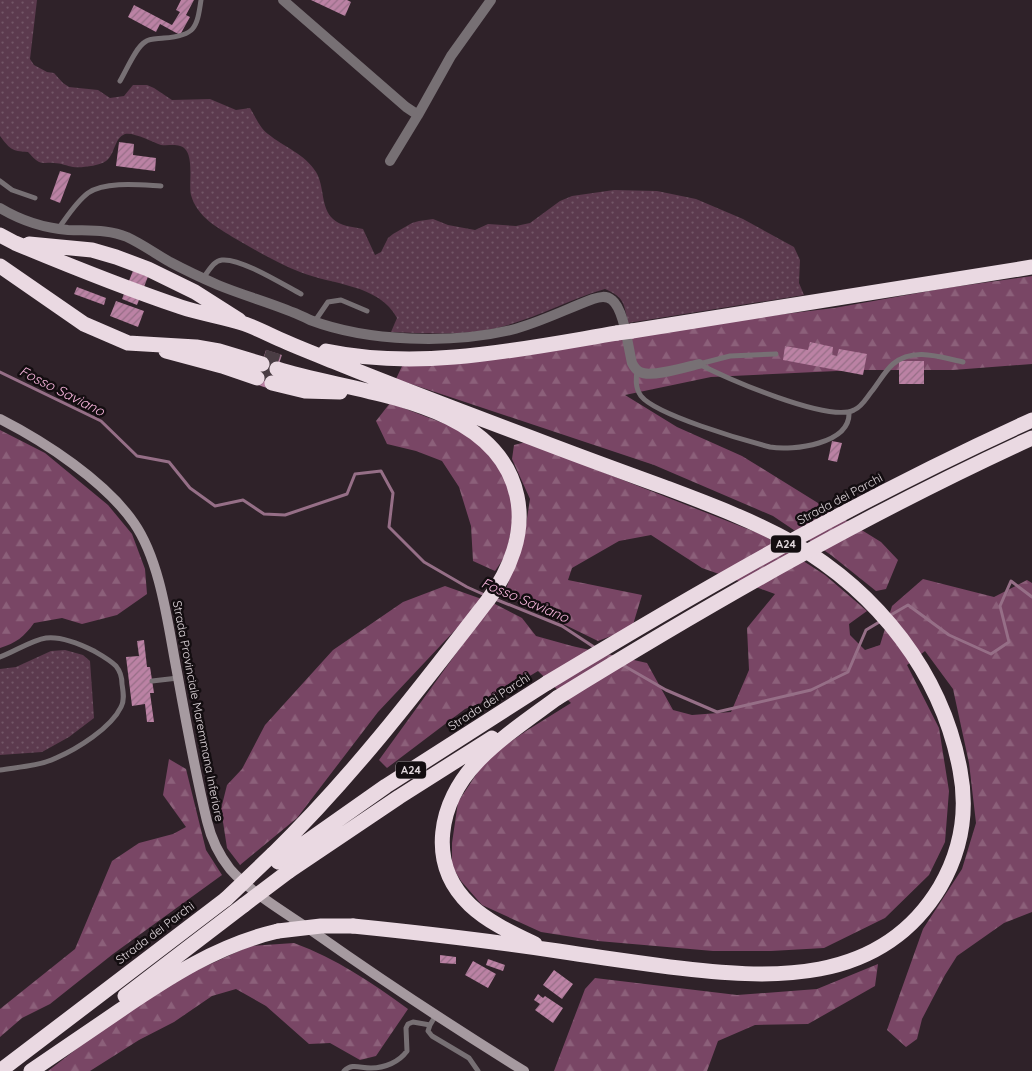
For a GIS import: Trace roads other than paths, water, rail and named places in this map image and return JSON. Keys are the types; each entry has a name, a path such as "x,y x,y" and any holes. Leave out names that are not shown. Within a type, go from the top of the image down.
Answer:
{"highway":[{"path":"0,236 135,292 193,311 244,324 433,402 741,517 765,528 814,556 859,591 893,625 916,659 939,701 952,737 964,797 964,816 957,850 946,877 923,911 896,936 866,954 842,964 808,972 773,975 719,973 545,949 353,926 321,926 278,931 234,944 189,966 30,1071"},
{"path":"15,243 92,250 116,256 195,292 244,324"},
{"path":"0,266 84,324 128,343 144,345 222,366 260,367 205,340 182,340 144,345"},
{"path":"280,340 338,354 376,358 419,359 500,352 1032,267"},
{"path":"276,373 433,402"},
{"path":"276,373 286,387 311,391 372,391"},
{"path":"276,373 372,391 446,416 476,435 498,456 513,481 519,504 519,530 511,560 497,588 409,703 321,806 280,862"},
{"name":"Strada dei Parchi","path":"0,1071 226,899 386,786 547,683 774,551 939,464 1032,420"},
{"name":"Strada dei Parchi","path":"30,1071 244,905 280,862 399,797 557,698 781,564 1032,438"},
{"path":"545,949 497,925 474,909 464,899 447,873 443,855 442,836 451,802 472,767 492,748 557,698"}],"main road":[{"name":"Strada Provinciale Maremmana Inferiore","path":"0,419 43,444 75,466 107,492 134,523 146,546 158,582 205,814 211,835 231,870 249,886 345,954 524,1071"}],"street":[{"path":"283,0 406,107 418,115"},
{"path":"390,161 451,56 491,0"},
{"path":"0,208 24,220 58,229 101,231 124,236 203,278 255,299 315,322 377,336 408,338 464,337 513,329 593,299 605,297 612,300 618,308 632,363 641,373 650,374 699,364"}],"lane":[{"path":"120,81 143,42 186,34 195,27 199,20 201,0"},
{"path":"0,181 12,190 35,198"},
{"path":"58,229 83,197 96,189 128,185 161,186"},
{"path":"203,278 213,264 222,260 240,263 301,294"},
{"path":"315,322 328,302 341,300 367,311"},
{"path":"699,364 730,356 776,354"},
{"path":"699,364 758,391 794,403 824,410 849,412 859,407 890,367 902,358 924,354 963,362"},
{"path":"637,370 636,384 640,394 647,402 684,420 770,447 784,449 799,447 829,439 846,426 849,412"},
{"path":"0,657 42,639 52,638 69,641 88,648 115,665 120,673 123,686 123,700 119,710 100,731 84,743 44,763 0,770"},
{"path":"152,681 178,678"},
{"path":"123,686 130,684"},
{"path":"436,1015 428,1031 432,1036 469,1058 478,1071"},
{"path":"344,1071 352,1066 379,1068 396,1061 407,1051 406,1028 408,1024 413,1022 430,1025"}],"waterway":[{"name":"Fosso Saviano","path":"0,372 101,421 137,456 169,462 190,488 215,506 243,500 264,514 285,515 347,494 355,474 381,471 393,493 389,527 424,562 467,587 487,596"},
{"name":"Fosso Saviano","path":"889,616 908,605 949,635 991,654 1009,642 1000,606 1011,581 1032,597"},
{"name":"Fosso Saviano","path":"495,599 562,626 597,649"},
{"name":"Fosso Saviano","path":"621,664 666,690 717,712 811,690 848,672 866,630 881,621"}],"tunnel":[{"path":"264,357 280,362"},
{"path":"259,371 275,376"}]}
